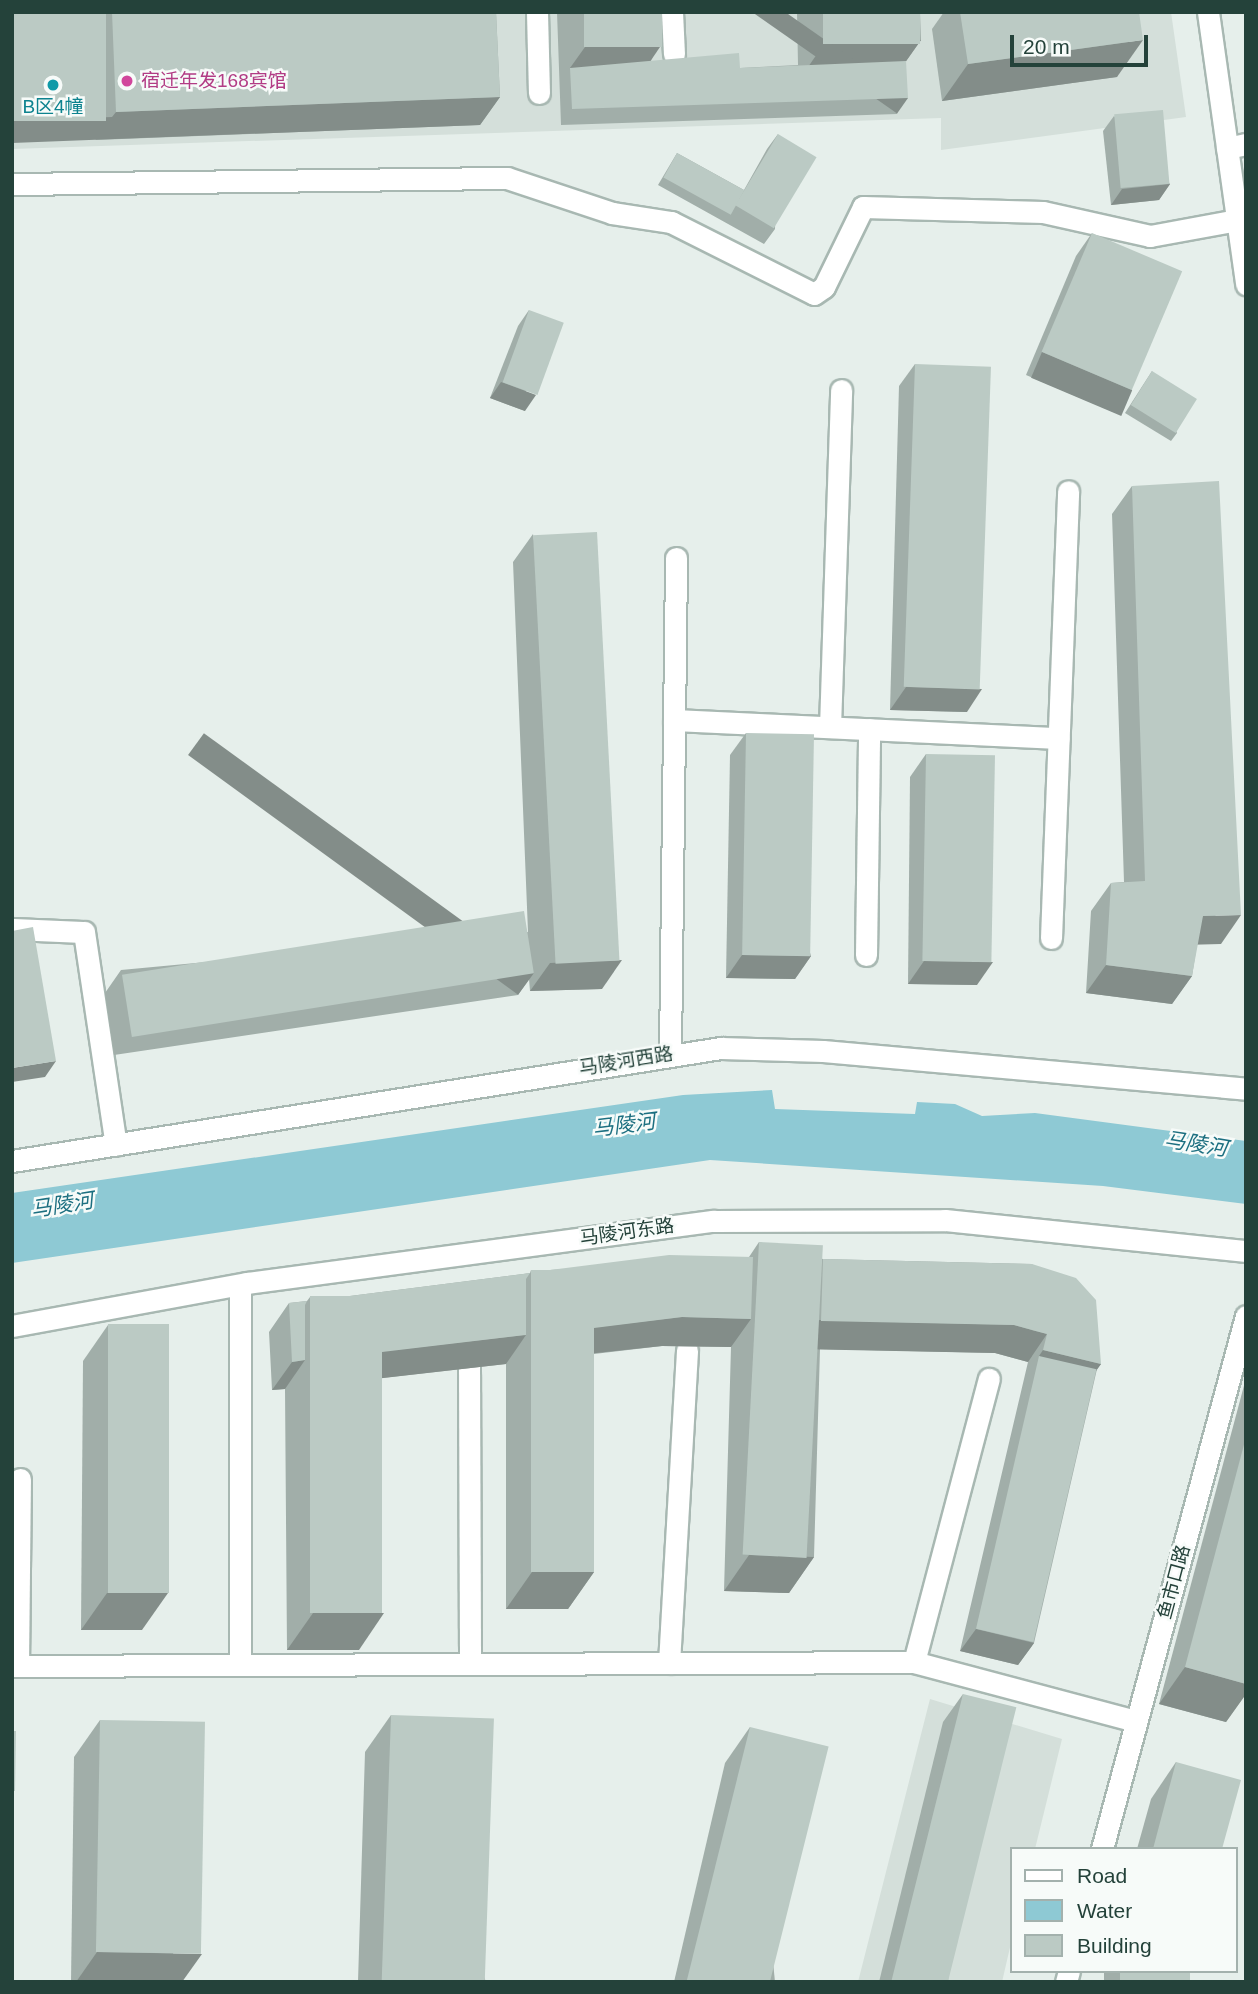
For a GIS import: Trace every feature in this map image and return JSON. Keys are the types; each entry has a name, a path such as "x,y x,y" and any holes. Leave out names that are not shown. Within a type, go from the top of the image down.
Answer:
{"street":[{"path":"537,12 539,93"},
{"path":"673,12 674,54"},
{"path":"1208,12 1237,146 1237,220 1246,284"},
{"path":"12,184 507,177 612,213 671,222 814,294 824,286 863,207 1043,212 1150,236 1237,220"},
{"path":"830,727 841,390"},
{"path":"1051,939 1068,491"},
{"path":"670,1053 676,558"},
{"path":"674,720 1059,738"},
{"path":"866,955 869,729"},
{"path":"12,929 84,932 116,1145"},
{"name":"马陵河西路","path":"12,1161 670,1053 823,1051 1246,1089"},
{"name":"马陵河东路","path":"12,1326 240,1284 713,1221 945,1220 1246,1251"},
{"path":"240,1284 240,1665"},
{"name":"鱼市口路","path":"1103,1847 1246,1316"},
{"path":"669,1663 687,1351"},
{"path":"469,1364 470,1664"},
{"path":"914,1662 989,1379"},
{"path":"20,1479 15,1666 914,1662 1136,1721"}],"shaded area":[{"path":"12,12 1171,12 1186,117 941,150 941,118 12,149"},
{"path":"930,1699 1062,1739 1035,1847 1010,1847 1010,1947 1002,1982 858,1982"}],"water":[{"name":"马陵河","path":"772,1090 775,1109 915,1114 917,1102 955,1104 982,1116 1035,1113 1246,1141 1246,1204 1103,1186 710,1160 12,1263 12,1193 683,1095"}],"building":[{"name":"B区4幢","path":"12,12 106,12 106,121 12,121"},
{"path":"112,12 496,12 500,97 116,112"},
{"path":"584,12 662,12 662,47 584,47"},
{"path":"823,12 920,12 920,44 823,44"},
{"path":"960,12 1139,12 1143,40 968,64"},
{"path":"739,53 740,68 906,61 908,98 572,109 570,68"},
{"path":"1163,110 1169,184 1121,188 1114,114"},
{"path":"778,134 817,157 774,228 735,205"},
{"path":"677,153 744,190 731,215 663,177"},
{"path":"1092,233 1182,271 1132,390 1042,352"},
{"path":"529,310 564,323 537,395 503,382"},
{"path":"915,364 991,367 980,689 904,687"},
{"path":"1152,371 1197,399 1176,433 1131,405"},
{"path":"1219,481 1241,915 1203,916 1192,976 1106,965 1111,883 1145,881 1132,486"},
{"path":"597,532 619,960 556,964 533,535"},
{"path":"746,733 814,734 810,956 742,955"},
{"path":"926,754 995,755 991,962 922,961"},
{"path":"524,911 534,973 132,1037 122,975"},
{"path":"33,927 56,1061 12,1068 12,931"},
{"path":"759,1242 823,1245 807,1558 743,1555"},
{"path":"669,1255 753,1257 751,1319 682,1317 594,1328 594,1270 550,1270"},
{"path":"823,1259 1032,1264 1076,1278 1096,1300 1101,1364 1043,1350 1047,1334 1014,1325 821,1321"},
{"path":"531,1270 594,1270 594,1572 531,1572"},
{"path":"530,1273 526,1279 526,1335 382,1352 382,1296 342,1297"},
{"path":"310,1296 382,1296 382,1613 310,1613"},
{"path":"307,1301 305,1360 292,1362 289,1303"},
{"path":"108,1324 169,1324 169,1593 108,1593"},
{"path":"1039,1356 1096,1369 1034,1642 976,1629"},
{"path":"1246,1437 1246,1684 1185,1667"},
{"path":"963,1694 1016,1707 948,1982 891,1982"},
{"path":"391,1715 494,1719 485,1982 382,1982"},
{"path":"100,1720 205,1722 201,1954 96,1952"},
{"path":"750,1727 829,1747 770,1982 687,1981"},
{"path":"12,1731 16,1731 15,1791 12,1791"},
{"path":"1176,1762 1241,1780 1223,1847 1154,1847"},
{"path":"1120,1973 1190,1973 1190,1982 1120,1982"}],"place":[{"name":"宿迁年发168宾馆","path":"127,81"},
{"name":"B区4幢","path":"53,85"}]}
